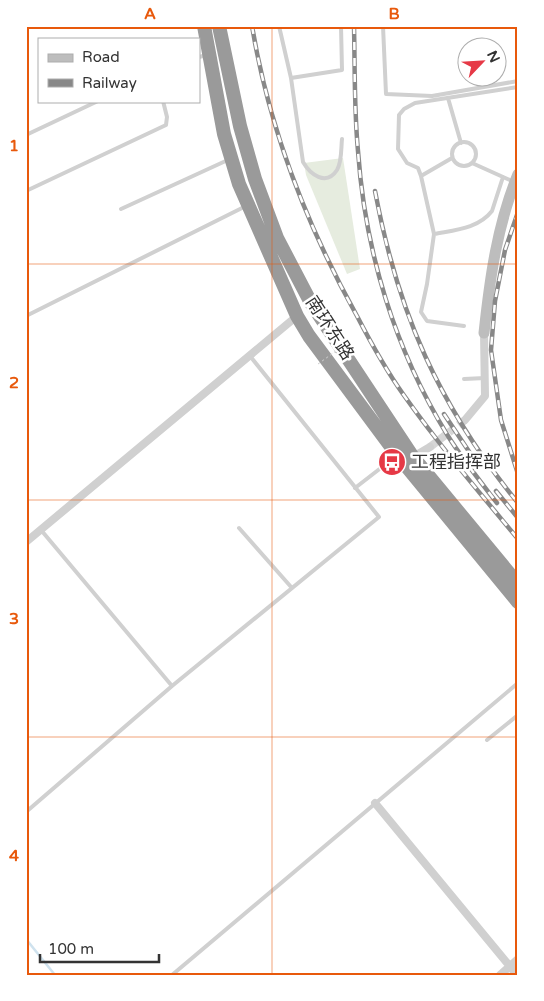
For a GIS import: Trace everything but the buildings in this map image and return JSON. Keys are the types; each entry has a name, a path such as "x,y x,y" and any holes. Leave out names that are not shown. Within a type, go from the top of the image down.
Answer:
{"highway":[{"name":"南环东路","path":"204,26 204,56 224,134 248,205 297,316 309,336 398,456 518,602"},
{"name":"南环东路","path":"219,26 240,126 255,179 277,238 311,303 413,457 518,584"}],"street":[{"path":"465,420 485,396 484,333 490,277 501,221 516,178"},
{"path":"26,542 297,316"},
{"path":"413,457 430,447"},
{"path":"375,803 517,975"},
{"path":"500,975 518,959"}],"lane":[{"path":"279,26 291,78 303,162 308,171 316,177 326,178 333,174 337,170 342,139"},
{"path":"291,78 342,70 341,26"},
{"path":"383,26 386,94 432,96 518,81"},
{"path":"464,326 427,321 422,312 434,234 418,168 406,162 398,149 399,115 404,109 415,103 518,87"},
{"path":"448,98 461,143"},
{"path":"26,135 96,102"},
{"path":"26,191 166,125 167,117 163,102"},
{"path":"461,143 469,144 474,149 475,157 472,163 464,166 457,164 452,158 454,146 461,143"},
{"path":"121,209 232,158"},
{"path":"421,176 452,158"},
{"path":"472,163 503,177 516,178"},
{"path":"434,234 467,228 488,216 492,211 503,177"},
{"path":"26,316 248,205"},
{"path":"26,812 172,686 379,517 250,356"},
{"path":"464,379 484,378"},
{"path":"355,488 398,456"},
{"path":"239,528 292,588"},
{"path":"41,530 172,686"},
{"path":"172,975 518,683"},
{"path":"488,740 518,714"}],"path":[{"path":"318,364 347,343"}],"shaded area":[{"path":"343,158 360,269 347,274 306,175 304,163"}],"waterway":[{"path":"26,939 55,975"}],"tunnel":[{"path":"430,447 465,420"}],"railway":[{"path":"252,26 269,102 292,176 306,212 339,282 379,356 403,394 445,450 518,539"},
{"path":"354,26 356,120 362,189 376,263 386,299 398,335 429,403 454,445 497,503"},
{"path":"375,191 396,278 426,357 444,394 466,431 490,467 518,503"},
{"path":"518,212 505,250 495,301 491,350 501,420 518,474"},
{"path":"444,414 476,462"},
{"path":"496,491 518,518"}],"place":[{"name":"工程指挥部","path":"392,462"}]}
